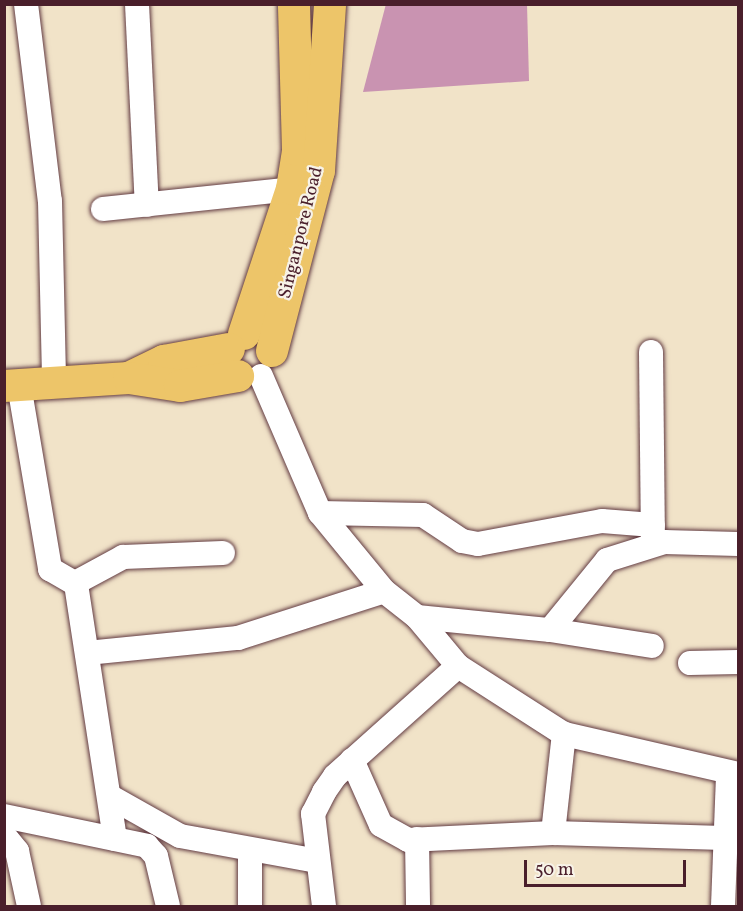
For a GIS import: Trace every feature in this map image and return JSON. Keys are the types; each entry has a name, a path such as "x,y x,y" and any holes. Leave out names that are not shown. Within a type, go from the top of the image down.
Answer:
{"main road":[{"name":"Singanpore Road","path":"249,357 292,189 298,150 294,4"},
{"name":"Singanpore Road","path":"249,357 319,171 330,4"},
{"path":"12,386 129,378 164,361 249,357"}],"street":[{"path":"26,4 50,201 54,384"},
{"path":"137,4 147,205"},
{"path":"103,209 292,189"},
{"path":"651,352 652,535"},
{"path":"249,357 320,513 384,591 417,617 458,666 564,734 733,773 724,838 723,906"},
{"path":"12,386 50,569 75,583"},
{"path":"320,513 423,515 462,541 478,544 602,521 652,535 738,544"},
{"path":"550,630 600,564 652,535"},
{"path":"75,583 123,557 223,553"},
{"path":"75,583 116,839"},
{"path":"87,653 238,638 384,591"},
{"path":"417,617 550,630 652,646"},
{"path":"690,663 738,662"},
{"path":"324,906 313,814 335,776 458,666"},
{"path":"554,833 564,734"},
{"path":"352,760 381,825 391,835 417,839 554,833 724,838"},
{"path":"109,796 180,836 317,861"},
{"path":"4,816 116,839 153,850 168,906"},
{"path":"4,835 16,851 29,906"},
{"path":"417,839 418,906"},
{"path":"250,860 250,906"}],"building":[{"path":"386,4 527,4 529,81 363,92"}]}
